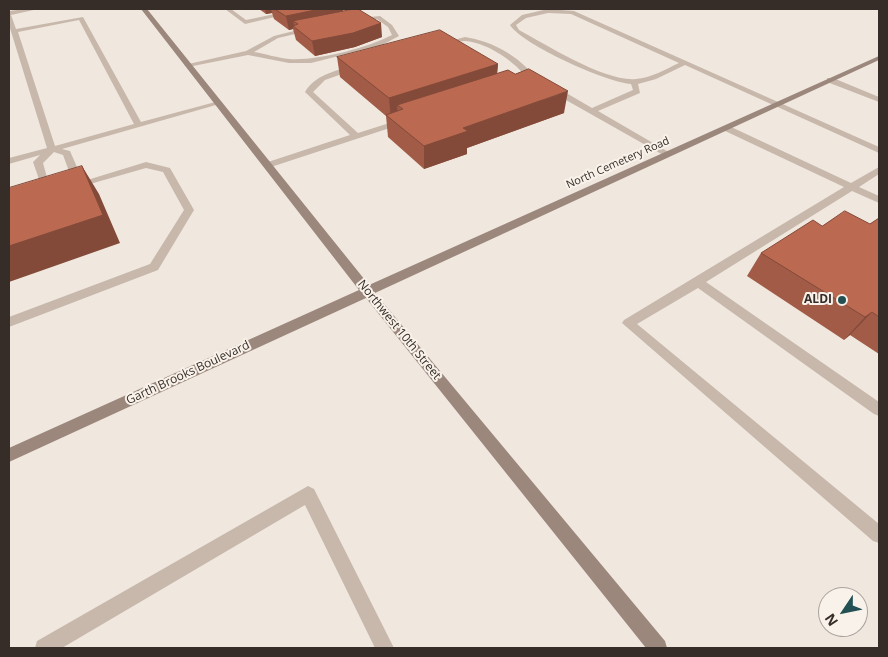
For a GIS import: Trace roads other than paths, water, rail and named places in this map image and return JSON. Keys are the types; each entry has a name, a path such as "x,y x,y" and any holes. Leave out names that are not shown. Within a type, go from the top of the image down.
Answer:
{"street":[{"name":"Northwest 10th Street","path":"144,9 367,291 658,648"},
{"name":"North Cemetery Road","path":"367,291 879,58"},
{"name":"Garth Brooks Boulevard","path":"9,455 367,291"}],"lane":[{"path":"36,9 9,15 52,149"},
{"path":"228,9 245,22 306,9"},
{"path":"685,63 634,82 602,74 517,31 513,25 517,20 534,14 549,11 572,12 681,59 685,63 879,150"},
{"path":"248,53 289,61 311,60 380,44 396,36 386,22 374,16 344,21"},
{"path":"14,31 81,18 139,125"},
{"path":"188,64 248,53 276,38 316,27"},
{"path":"434,47 459,40 476,42 525,67 532,78 668,154"},
{"path":"356,136 312,96 310,89 331,75 367,65"},
{"path":"523,81 532,78"},
{"path":"830,80 879,100"},
{"path":"592,111 637,91 634,82"},
{"path":"9,161 219,103"},
{"path":"268,165 412,118"},
{"path":"726,128 879,200"},
{"path":"52,149 66,153 75,174 60,190"},
{"path":"52,149 38,162 44,183 60,190"},
{"path":"9,322 154,267 189,210 167,170 146,165 43,195"},
{"path":"879,170 628,323 879,535"},
{"path":"698,282 879,410"},
{"path":"44,648 308,494 385,648"}],"place":[{"name":"ALDI","path":"842,300"}]}
